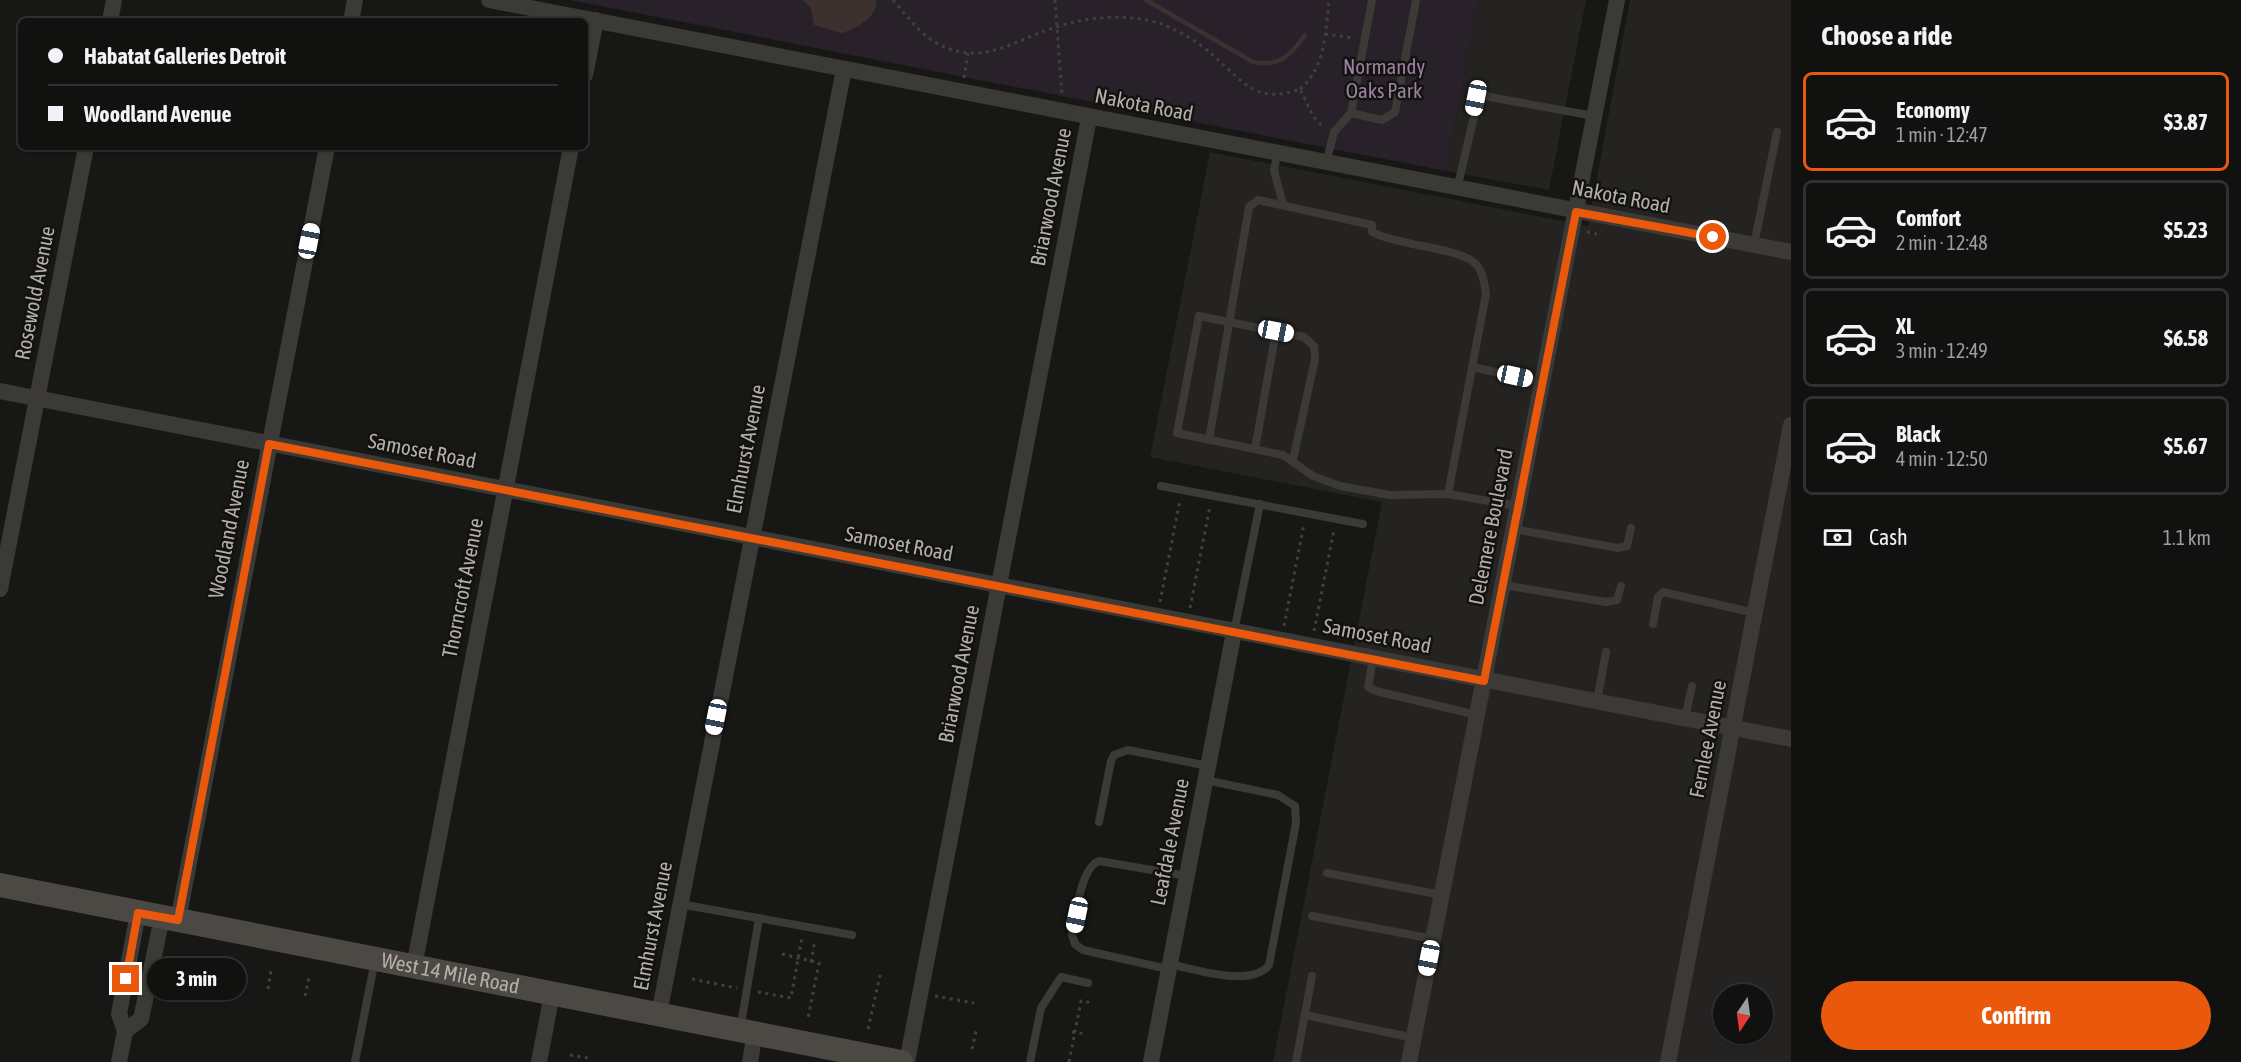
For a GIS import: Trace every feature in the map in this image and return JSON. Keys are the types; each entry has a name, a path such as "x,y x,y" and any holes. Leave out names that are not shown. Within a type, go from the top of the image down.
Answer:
{"main road":[{"name":"West 14 Mile Road","path":"0,885 901,1062"}],"street":[{"path":"111,18 114,0"},
{"path":"352,18 355,0"},
{"name":"Nakota Road","path":"489,0 585,18"},
{"name":"Delemere Boulevard","path":"1409,1062 1617,0"},
{"name":"Nakota Road","path":"588,19 1089,118 1791,252"},
{"path":"588,60 596,20"},
{"name":"Elmhurst Avenue","path":"659,1014 843,69"},
{"name":"Briarwood Avenue","path":"908,1062 1089,118"},
{"name":"Rosewold Avenue","path":"0,589 85,150"},
{"name":"Woodland Avenue","path":"125,1031 141,1019 170,919 269,444 326,150"},
{"name":"Thorncroft Avenue","path":"414,967 570,150"},
{"name":"Samoset Road","path":"0,391 1791,739"},
{"name":"Fernlee Avenue","path":"1668,1062 1791,424"},
{"name":"Leafdale Avenue","path":"1151,1062 1234,632"},
{"name":"Woodland Avenue","path":"119,1062 125,1031 119,1014 138,913"},
{"path":"539,1062 552,994"},
{"path":"747,1032 750,1062"}],"lane":[{"path":"1326,164 1334,132 1351,113 1372,0"},
{"path":"1351,113 1382,120 1395,112 1416,0"},
{"path":"1457,189 1479,95 1594,116"},
{"path":"1754,245 1777,132"},
{"path":"1277,154 1274,171 1283,204"},
{"path":"1209,440 1231,322 1230,306 1249,207 1258,200 1353,219 1372,225 1372,232 1389,240 1473,261 1483,274 1486,294 1448,494"},
{"path":"1293,460 1315,351 1314,346 1304,337 1199,316 1177,433 1283,454 1313,476 1340,486 1400,495 1448,494 1518,506"},
{"path":"1255,449 1276,331"},
{"path":"1472,367 1543,382"},
{"path":"1161,486 1363,524"},
{"path":"1234,632 1260,504"},
{"path":"1514,529 1618,548 1627,546 1631,528"},
{"path":"1503,585 1606,602 1617,600 1621,586"},
{"path":"1653,624 1658,597 1663,592 1755,613"},
{"path":"1597,701 1606,652"},
{"path":"1373,658 1368,687 1376,692 1477,715"},
{"path":"1685,718 1692,686"},
{"path":"1099,822 1111,761 1120,751 1128,750 1278,795 1295,806 1296,823 1269,965 1263,972 1241,977 1083,950 1075,944 1072,935 1085,874 1094,863 1099,861 1186,876"},
{"path":"1327,873 1442,895"},
{"path":"680,904 852,935"},
{"path":"1312,916 1433,939"},
{"path":"747,1032 746,989 759,918"},
{"path":"354,1062 375,959"},
{"path":"1296,1062 1312,976"},
{"path":"1030,1062 1041,1008 1061,977 1088,983"},
{"path":"1305,1015 1414,1038"}],"path":[{"path":"893,0 924,34 946,48 968,53 1002,49 1056,27 1088,18 1109,17 1159,23 1202,46 1240,82 1267,95 1300,89 1315,72 1325,34 1329,0"},
{"path":"1055,0 1062,97"},
{"path":"1325,34 1365,40"},
{"path":"963,80 968,53"},
{"path":"1300,89 1313,116 1326,129"},
{"path":"1587,232 1597,234"},
{"path":"1160,602 1178,506"},
{"path":"1190,608 1209,512"},
{"path":"1284,626 1302,530"},
{"path":"1314,632 1333,536"},
{"path":"692,979 791,998 804,927"},
{"path":"811,962 817,929"},
{"path":"782,954 798,960 819,963 808,1018"},
{"path":"228,981 232,962"},
{"path":"268,989 271,970"},
{"path":"868,1029 881,971"},
{"path":"305,996 309,977"},
{"path":"933,996 974,1004"},
{"path":"1069,1062 1073,1032 1081,1001 1093,1003"},
{"path":"972,1049 976,1031"},
{"path":"1073,1032 1087,1034"},
{"path":"570,1055 588,1058"}],"shaded area":[{"path":"803,0 876,0 876,6 865,21 842,33 814,25 811,8"},
{"path":"1479,0 1586,0 1549,190 1446,171"},
{"path":"1630,0 1791,0 1791,1062 1273,1062 1382,502 1150,457 1210,152 1588,226"}],"green space":[{"name":"Normandy Oaks Park","path":"570,0 1479,0 1446,171"}],"waterway":[{"path":"1146,0 1253,62 1270,63 1284,58 1305,35"}],"route":[{"path":"126,979 138,913 178,920 269,444 1484,681 1576,212 1713,237"}]}
